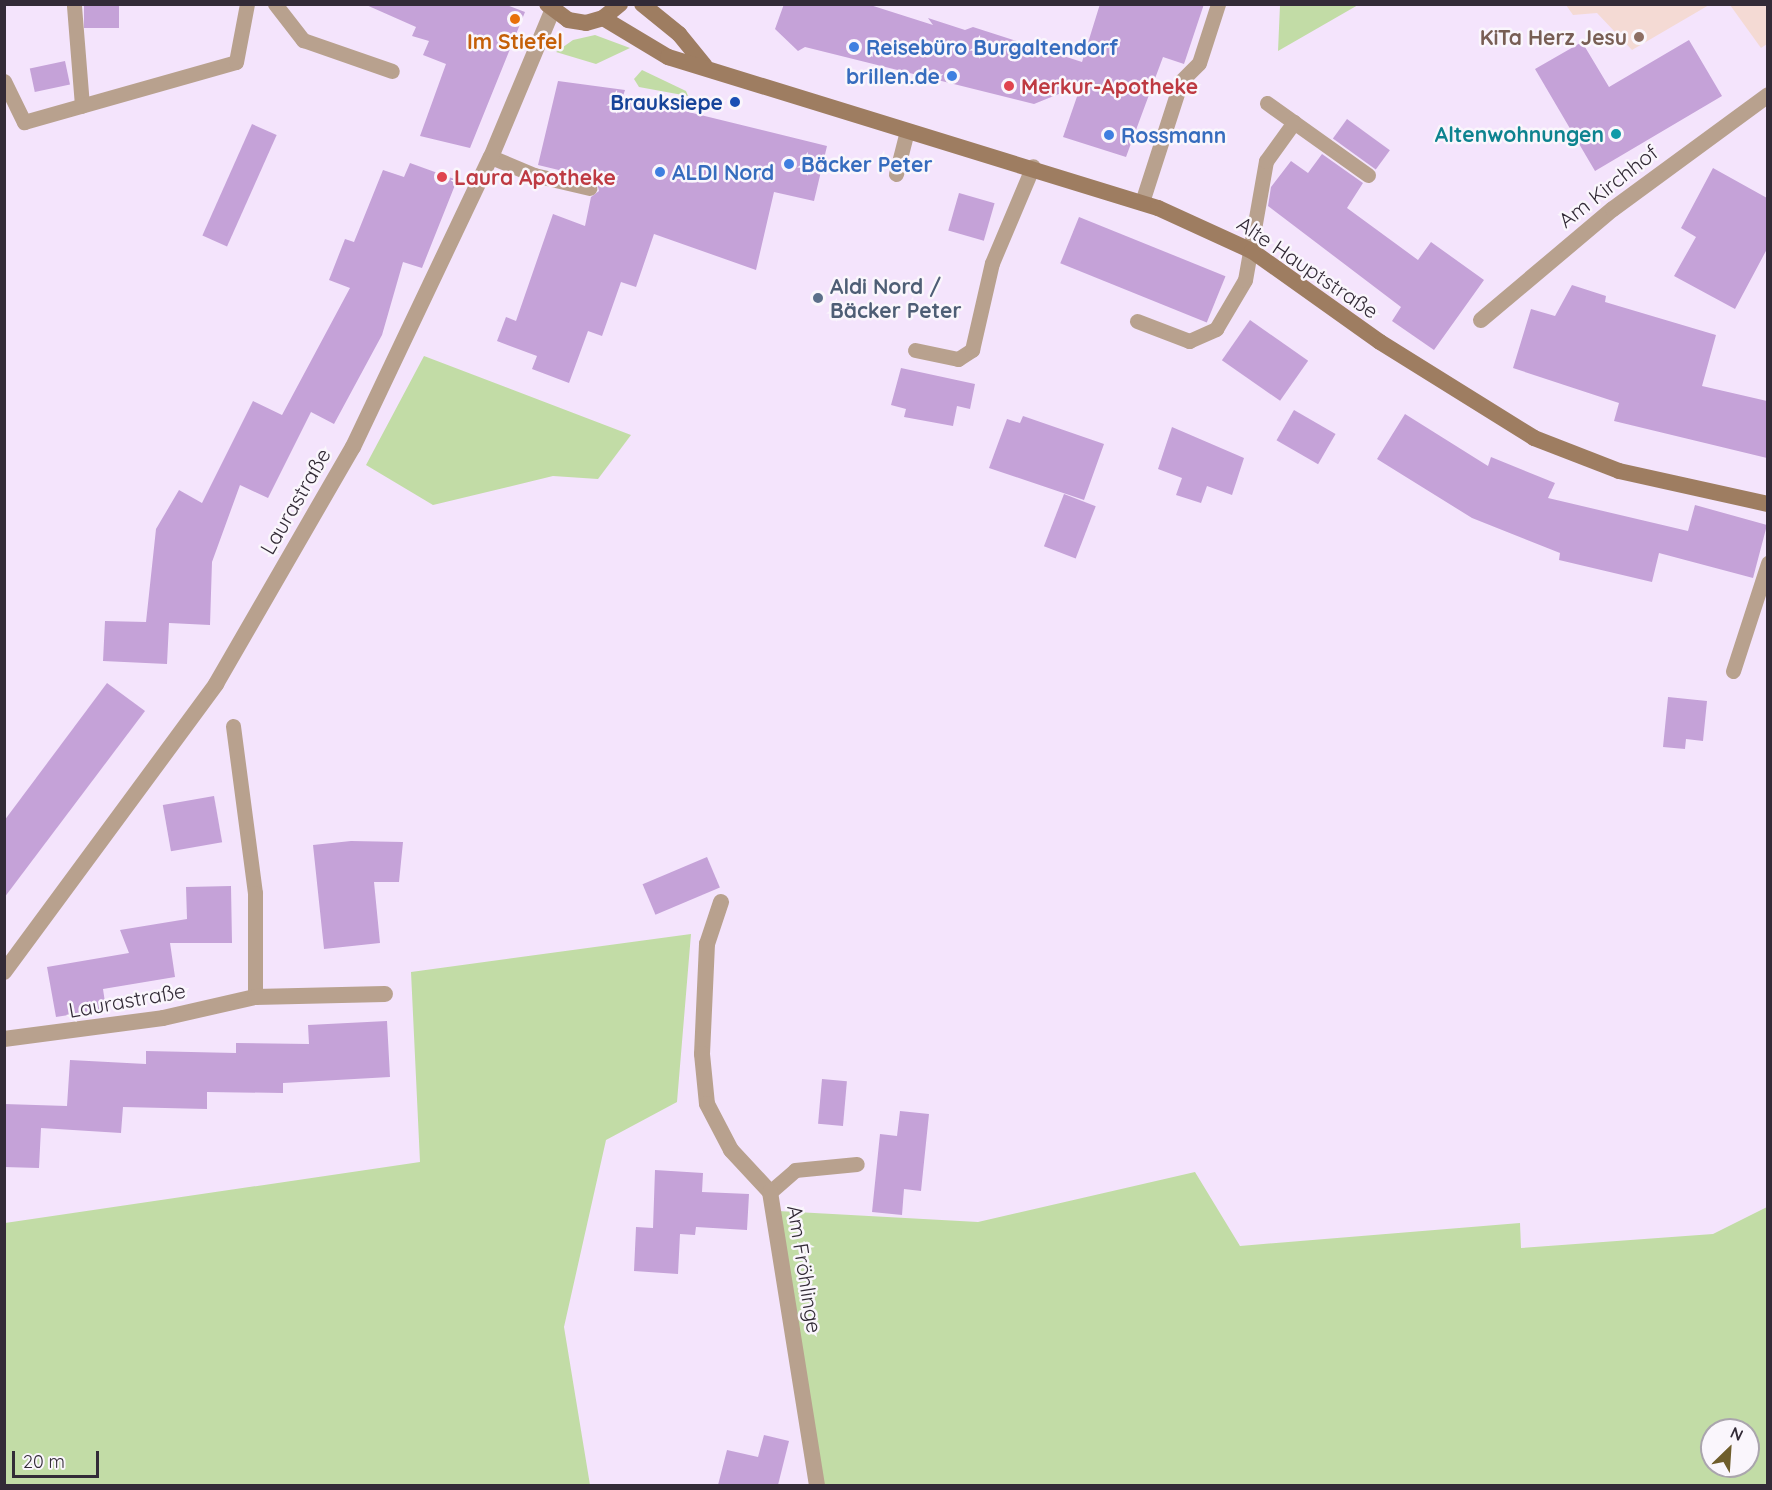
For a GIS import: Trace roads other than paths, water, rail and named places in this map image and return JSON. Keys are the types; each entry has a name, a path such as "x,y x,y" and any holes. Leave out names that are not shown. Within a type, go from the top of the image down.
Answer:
{"main road":[{"path":"550,8 568,20 603,18 620,4"},
{"path":"642,4 679,34 705,66"},
{"name":"Alte Hauptstraße","path":"603,18 668,57 705,66 907,130 1033,166 1142,202 1251,251 1380,342 1534,438 1619,471 1767,504"}],"street":[{"name":"Laurastraße","path":"4,972 216,684 353,447 491,157 550,8"},
{"name":"Am Kirchhof","path":"1481,320 1613,209 1767,95"},
{"name":"Am Fröhlinge","path":"721,902 707,944 702,1054 707,1104 731,1150 770,1192 817,1485"},
{"name":"Laurastraße","path":"4,1039 163,1018 255,997 385,994"}],"lane":[{"path":"4,81 24,122 236,62 247,4"},
{"path":"275,4 303,40 392,71"},
{"path":"1142,202 1181,81 1199,63 1218,4"},
{"path":"74,6 82,106"},
{"path":"1267,103 1368,175"},
{"path":"1137,321 1189,341 1208,337 1245,280 1266,161 1294,122"},
{"path":"896,174 907,130"},
{"path":"491,157 534,175 590,188"},
{"path":"915,350 958,359 972,350 992,263 1033,166"},
{"path":"1733,671 1767,563"},
{"path":"233,726 255,893 255,997"},
{"path":"770,1192 795,1170 857,1164"}],"place":[{"name":"Im Stiefel","path":"515,19"},
{"name":"KiTa Herz Jesu","path":"1639,37"},
{"name":"Reisebüro Burgaltendorf","path":"854,47"},
{"name":"brillen.de","path":"952,76"},
{"name":"Merkur-Apotheke","path":"1009,86"},
{"name":"Brauksiepe","path":"735,102"},
{"name":"Altenwohnungen","path":"1616,134"},
{"name":"Rossmann","path":"1109,135"},
{"name":"Bäcker Peter","path":"789,164"},
{"name":"ALDI Nord","path":"660,172"},
{"name":"Laura Apotheke","path":"442,177"},
{"name":"Aldi Nord / Bäcker Peter","path":"818,298"}]}
